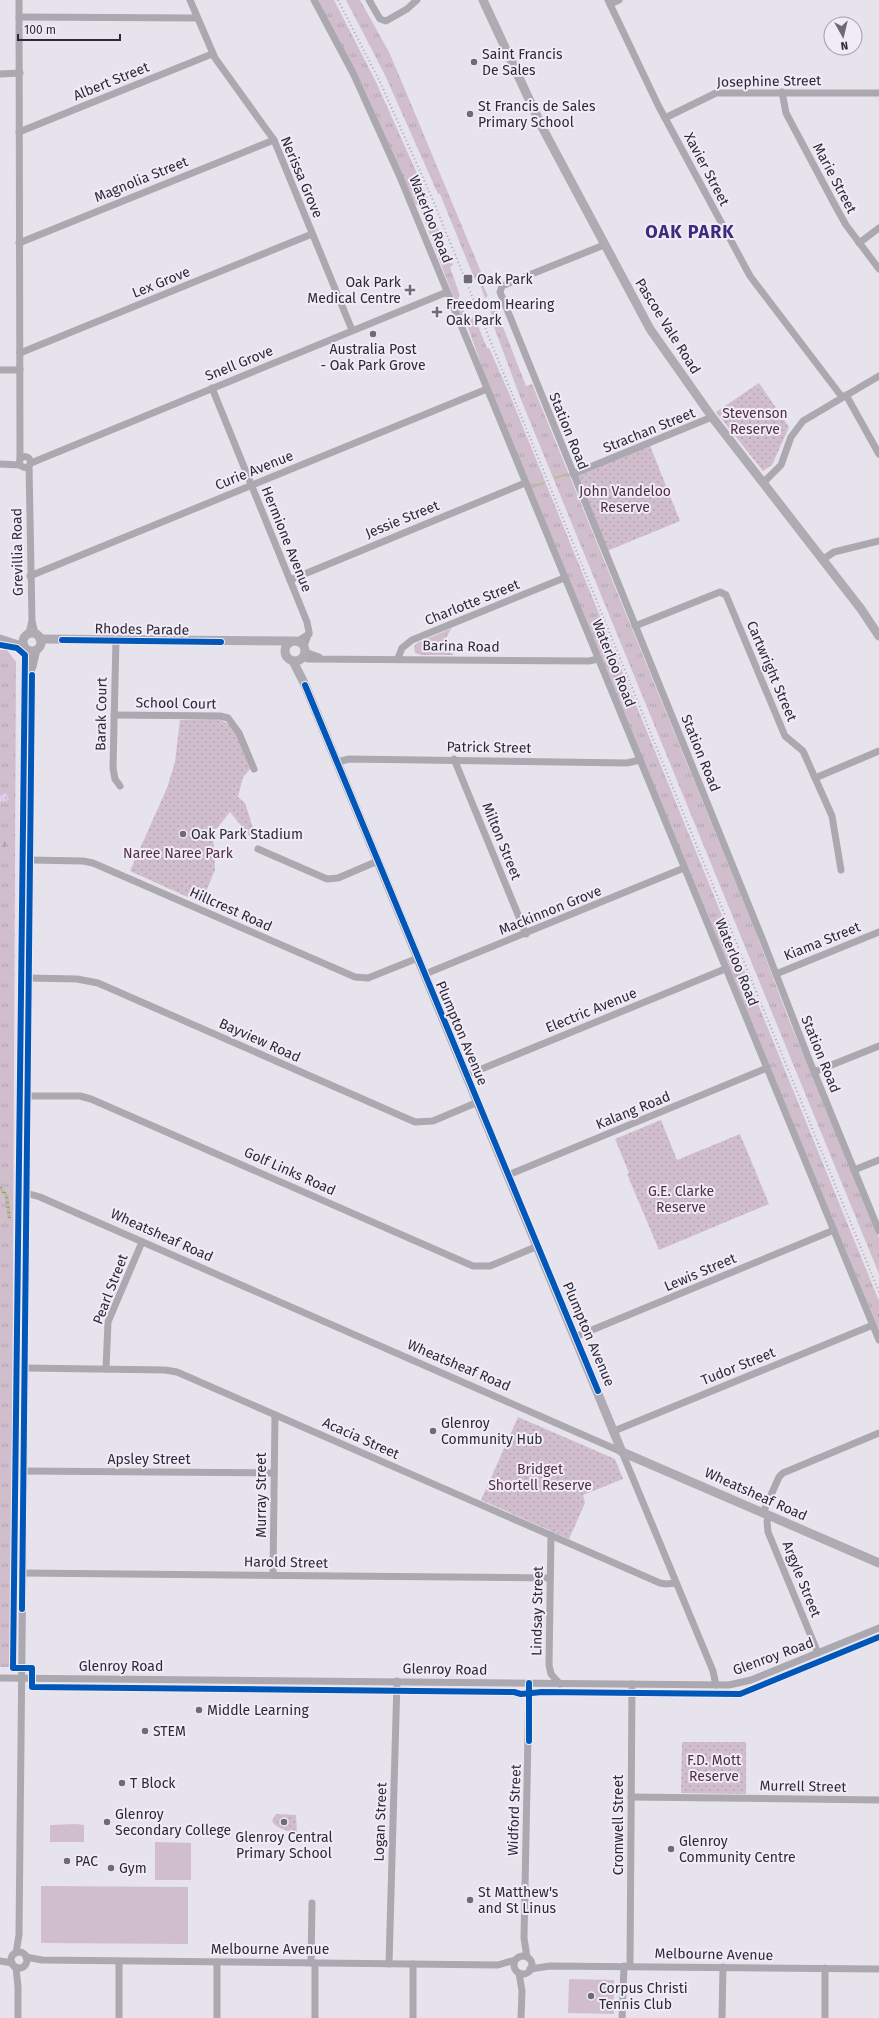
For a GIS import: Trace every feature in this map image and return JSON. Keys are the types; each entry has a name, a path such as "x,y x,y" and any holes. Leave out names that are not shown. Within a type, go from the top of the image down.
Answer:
{"main road":[{"name":"Pascoe Vale Road","path":"483,0 542,126 650,329 712,417 879,636"},
{"name":"Rhodes Parade","path":"2,639 32,642 62,640 261,642 301,649"},
{"name":"Rhodes Parade","path":"261,642 285,651"},
{"path":"285,651 286,645 301,649 293,661"},
{"name":"Plumpton Avenue","path":"301,649 305,685"},
{"name":"Plumpton Avenue","path":"285,651 287,657 293,661 305,685 622,1452"},
{"name":"Wheatsheaf Road","path":"622,1452 879,1564"}],"street":[{"name":"Grevillia Road","path":"20,0 19,243 21,442 29,482 32,642"},
{"name":"Nerissa Grove","path":"190,0 212,54 274,140 352,330"},
{"name":"Waterloo Road","path":"314,0 350,68 378,126 879,1340"},
{"path":"370,0 380,19 386,21 407,9 417,0"},
{"path":"609,2 619,0"},
{"name":"Xavier Street","path":"609,2 665,118 757,287 844,396 879,454"},
{"path":"19,17 197,18"},
{"name":"Albert Street","path":"19,132 212,54"},
{"path":"0,74 20,73"},
{"name":"Marie Street","path":"782,92 786,113 837,210 859,243 879,269"},
{"name":"Josephine Street","path":"665,118 716,93 879,93"},
{"name":"Magnolia Street","path":"19,243 274,140"},
{"path":"859,243 879,228"},
{"name":"Lex Grove","path":"20,353 312,234"},
{"name":"Station Road","path":"604,244 502,286 499,291 879,1231"},
{"name":"Snell Grove","path":"2,464 25,462 41,458 447,292"},
{"path":"0,370 20,370"},
{"path":"762,483 781,466 791,437 803,420 879,376"},
{"name":"Hermione Avenue","path":"212,388 307,622 309,634 301,649"},
{"name":"Curie Avenue","path":"30,576 487,389"},
{"name":"Strachan Street","path":"573,474 712,417"},
{"name":"Jessie Street","path":"290,580 525,483"},
{"path":"822,560 834,552 879,541"},
{"name":"Charlotte Street","path":"398,658 402,648 412,640 564,578"},
{"name":"Cartwright Street","path":"635,626 720,592 725,593 785,736 803,752 815,778"},
{"name":"Barak Court","path":"116,640 113,768 115,778 120,786"},
{"path":"18,2018 32,642"},
{"name":"Barina Road","path":"301,649 323,658 589,661 598,659"},
{"name":"School Court","path":"114,715 220,716 228,718 239,733 254,769"},
{"path":"841,870 832,816 815,778 879,751"},
{"name":"Patrick Street","path":"337,762 349,759 627,762 640,760"},
{"name":"Milton Street","path":"454,759 526,934"},
{"path":"258,849 327,879 338,878 378,861"},
{"name":"Hillcrest Road","path":"30,860 83,861 93,863 355,977 368,978 418,958"},
{"name":"Mackinnon Grove","path":"425,974 526,934 684,868"},
{"name":"Kiama Street","path":"776,974 879,932"},
{"name":"Electric Avenue","path":"467,1075 725,969"},
{"name":"Bayview Road","path":"29,978 77,979 98,983 415,1122 433,1121 478,1102"},
{"path":"814,1072 879,1046"},
{"name":"Kalang Road","path":"508,1175 767,1068"},
{"name":"Golf Links Road","path":"28,1096 80,1096 91,1099 473,1266 490,1266 538,1246"},
{"path":"854,1170 879,1160"},
{"name":"Wheatsheaf Road","path":"26,1193 40,1197 622,1452"},
{"name":"Lewis Street","path":"575,1337 834,1230"},
{"name":"Pearl Street","path":"106,1369 108,1322 142,1242"},
{"name":"Tudor Street","path":"614,1431 873,1325"},
{"name":"Acacia Street","path":"25,1368 171,1370 664,1584 676,1583"},
{"name":"Murray Street","path":"273,1575 275,1415"},
{"path":"766,1514 778,1477 783,1473 879,1433"},
{"name":"Plumpton Avenue","path":"622,1452 713,1671 716,1685"},
{"name":"Apsley Street","path":"24,1471 274,1473"},
{"name":"Argyle Street","path":"766,1514 768,1532 818,1653"},
{"name":"Lindsay Street","path":"551,1535 549,1665 551,1674 560,1684"},
{"name":"Harold Street","path":"22,1573 550,1578"},
{"name":"Glenroy Road","path":"0,1678 716,1685 744,1682 879,1628"},
{"name":"Logan Street","path":"389,1964 397,1681"},
{"name":"Widford Street","path":"521,2018 525,1967 524,1938 529,1683"},
{"name":"Cromwell Street","path":"622,2018 627,1966 632,1684"},
{"name":"Murrell Street","path":"631,1797 879,1800"},
{"path":"312,1904 314,2018"},
{"name":"Widford Street","path":"517,1959 524,1938"},
{"path":"517,1959 514,1965 525,1967"},
{"name":"Melbourne Avenue","path":"498,1965 517,1959 525,1967"},
{"name":"Melbourne Avenue","path":"0,1960 498,1965 525,1967 627,1966 879,1969"},
{"path":"119,1961 119,2018"},
{"path":"216,2018 217,1962"},
{"path":"413,1964 413,2018"},
{"path":"722,2018 723,1967"},
{"path":"825,1968 825,2018"}],"green space":[{"path":"317,0 334,0 376,82 428,198 426,199 440,233 438,234 441,243 444,242 449,255 447,257 450,264 453,263 450,267 460,296 458,297 466,315 461,317 419,206 415,204 363,86"},
{"path":"346,0 360,0 389,52 486,284 483,285 488,296 485,298 478,279 475,280 440,194 438,194 385,75"},
{"path":"492,299 526,386 532,384 753,925 789,1020 879,1238 879,1274 520,397 490,316 492,315 486,301"},
{"path":"472,316 474,322 476,321 487,348 489,348 509,393 879,1301 879,1331 488,384 465,319"},
{"name":"Stevenson Reserve","path":"759,383 789,427 772,465 763,471 716,412"},
{"name":"John Vandeloo Reserve","path":"649,443 680,521 602,553 571,477"},
{"path":"452,628 447,636 446,645 450,652 454,655 422,655 415,653 414,647 417,643"},
{"path":"0,650 7,650 16,662 11,1667 0,1667"},
{"name":"Naree Naree Park","path":"216,719 224,721 235,731 245,754 250,769 243,777 238,797 245,803 256,837 252,839 230,812 213,833 215,870 201,903 130,871 167,788 175,762 180,720"},
{"path":"0,829 7,838 6,846 0,850"},
{"name":"G.E. Clarke Reserve","path":"661,1120 677,1160 740,1134 769,1204 659,1250 627,1174 629,1173 615,1139"},
{"name":"Bridget Shortell Reserve","path":"518,1417 615,1459 623,1479 583,1495 585,1503 569,1539 481,1500"},
{"name":"F.D. Mott Reserve","path":"682,1742 746,1742 746,1794 681,1793"},
{"path":"276,1814 296,1815 297,1833 276,1826 272,1821"},
{"path":"50,1825 84,1825 84,1842 50,1842"},
{"path":"155,1842 191,1843 191,1880 155,1880"},
{"path":"41,1886 188,1887 188,1944 41,1943"},
{"name":"Corpus Christi Tennis Club","path":"569,1979 614,1980 614,2014 568,2013"}],"sand":[{"path":"6,793 9,800 0,803 0,795"}],"shaded area":[{"path":"0,1185 8,1195 11,1218 8,1219 5,1197 0,1190"}],"waterway":[{"path":"555,478 567,474"},
{"path":"532,487 544,483"}],"railway":[{"path":"338,0 380,82 432,198 879,1292"}],"cycle path":[{"path":"62,640 221,642"},
{"path":"0,645 17,648 25,655 13,1668 32,1668 32,1687 514,1692 521,1694 542,1692 740,1694 879,1637"},
{"path":"22,1609 32,675"},
{"path":"305,685 598,1391"},
{"path":"529,1683 529,1741"}],"place":[{"name":"Saint Francis De Sales","path":"474,62"},
{"name":"St Francis de Sales Primary School","path":"470,114"},
{"name":"Oak Park","path":"468,279"},
{"name":"Oak Park Medical Centre","path":"410,290"},
{"name":"Freedom Hearing Oak Park","path":"437,312"},
{"name":"Australia Post - Oak Park Grove","path":"373,334"},
{"name":"Oak Park Stadium","path":"183,834"},
{"name":"Glenroy Community Hub","path":"433,1431"},
{"name":"Middle Learning","path":"199,1710"},
{"name":"STEM","path":"145,1731"},
{"name":"T Block","path":"122,1783"},
{"name":"Glenroy Secondary College","path":"107,1822"},
{"name":"Glenroy Central Primary School","path":"284,1822"},
{"name":"Glenroy Community Centre","path":"671,1849"},
{"name":"PAC","path":"67,1861"},
{"name":"Gym","path":"111,1868"},
{"name":"St Matthew's and St Linus","path":"470,1900"},
{"name":"Corpus Christi Tennis Club","path":"591,1996"}],"district":[{"name":"OAK PARK","path":"690,232"}]}
